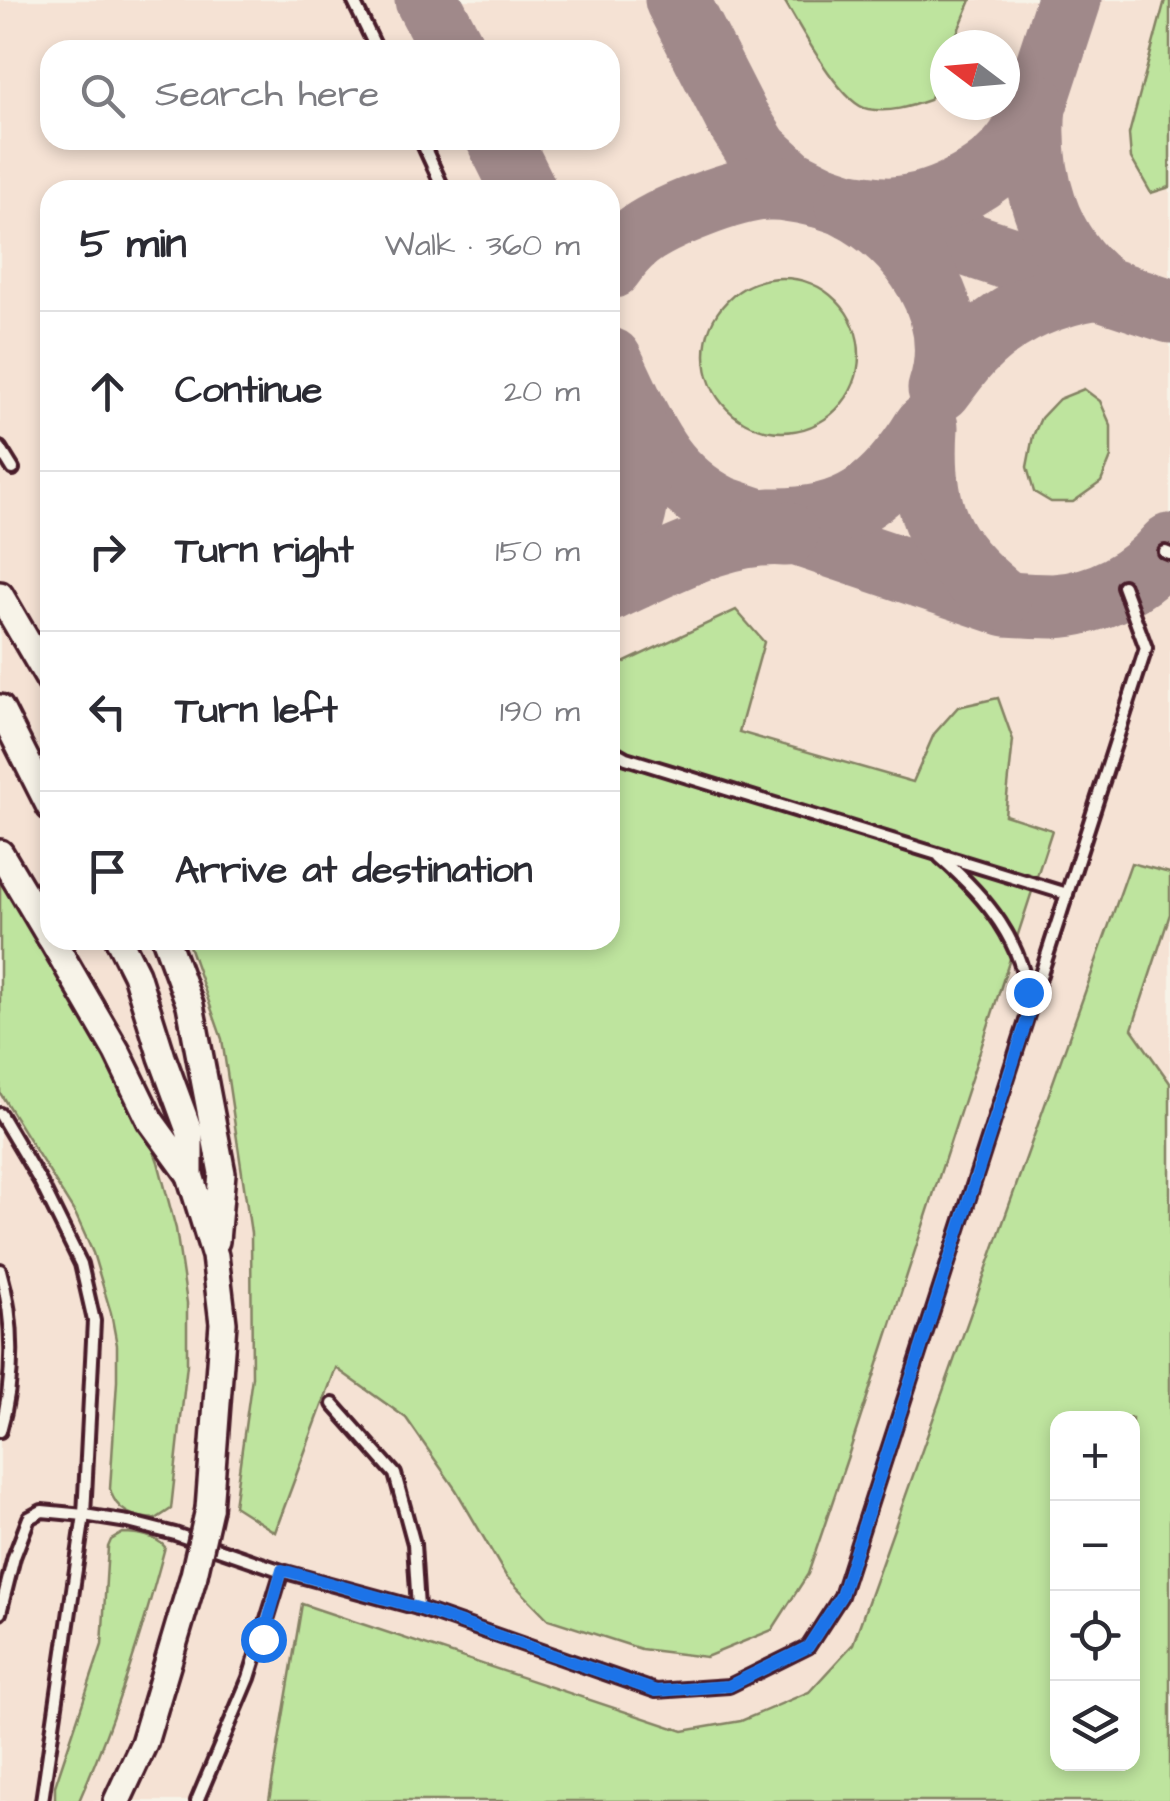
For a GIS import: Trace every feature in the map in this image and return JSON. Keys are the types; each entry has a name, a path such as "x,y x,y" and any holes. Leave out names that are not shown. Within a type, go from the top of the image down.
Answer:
{"street":[{"path":"0,596 40,663"},
{"path":"0,708 40,787"},
{"path":"0,854 40,921"},
{"path":"58,950 118,1052 150,1120 190,1175"},
{"path":"116,1801 144,1743 194,1575 209,1509 223,1323 215,1256 190,1175 190,1133 136,974 124,950"},
{"path":"170,950 190,1006 222,1172 215,1256"}],"lane":[{"path":"352,0 372,40"},
{"path":"426,150 440,180"},
{"path":"0,448 13,469"},
{"path":"0,1613 29,1518 42,1511 128,1522 176,1534 282,1570 418,1608 656,1691 729,1686 808,1647 841,1596 1146,648 1123,586"},
{"path":"620,755 1067,894"},
{"path":"935,853 979,894 1009,935 1026,976 1030,1010"},
{"path":"1,1118 42,1182 81,1264 94,1321 84,1515 42,1801"},
{"path":"0,1270 10,1320 11,1363 0,1431"},
{"path":"333,1404 394,1474 414,1544 418,1608"},
{"path":"197,1801 249,1678 282,1570"}],"shaded area":[{"path":"0,0 1170,0 1170,1801 0,1801"}],"green space":[{"path":"784,0 971,0 958,30 930,30 929,100 907,107 868,109 846,94 821,62"},
{"path":"1165,0 1170,0 1170,187 1151,193 1131,158 1129,134"},
{"path":"782,278 811,284 836,301 853,326 859,355 853,384 836,409 811,426 782,432 753,426 728,409 711,384 705,355 711,326 728,301 753,284"},
{"path":"1084,389 1100,401 1111,426 1111,457 1101,482 1073,502 1051,502 1034,492 1027,467 1033,436 1041,418 1059,399"},
{"path":"736,610 764,642 739,732 913,782 934,734 958,707 998,698 1013,740 1005,815 1052,830 808,1574 772,1630 706,1657 641,1649 548,1619 506,1576 456,1490 406,1418 336,1368 275,1532 234,1506 252,1377 251,1233 222,1039 191,950 620,950 620,664"},
{"path":"1131,863 1170,873 1170,914 1132,1029 1170,1083 1170,1801 269,1801 302,1604 683,1731 741,1721 809,1692 853,1644"},
{"path":"0,870 40,940 40,950 46,950 141,1115 176,1229 187,1303 187,1364 171,1509 156,1519 127,1512 110,1489 117,1381 117,1345 111,1313 93,1253 76,1215 0,1093"},
{"path":"123,1533 146,1536 165,1547 127,1676 79,1801 55,1801 55,1786 102,1645 108,1547 111,1540"}],"taxiway":[{"path":"427,0 448,40"},
{"path":"677,0 758,151 790,180 822,196"},
{"path":"1022,144 1069,0"},
{"path":"1098,287 1062,295 1013,317 970,351 940,389 946,361 945,333 939,306 927,281 892,237 847,205 911,207 967,186 1013,148 1034,104 1034,156 1044,205 1066,250 1102,288"},
{"path":"504,150 519,180"},
{"path":"620,254 636,238 680,214 737,193 781,188 822,196 1170,311"},
{"path":"620,381 665,463 680,479 721,508 1006,604 1053,606 1087,601 1132,579 1170,546"},
{"path":"620,548 630,527 637,492 632,415"},
{"path":"770,520 822,515 863,499 896,469 926,427 926,480 937,523 960,561 999,598"},
{"path":"620,584 718,543 740,537 786,534"}],"route":[{"path":"263,1639 282,1570 418,1608 656,1691 729,1686 808,1647 841,1596 1030,1010 1028,992"}]}
